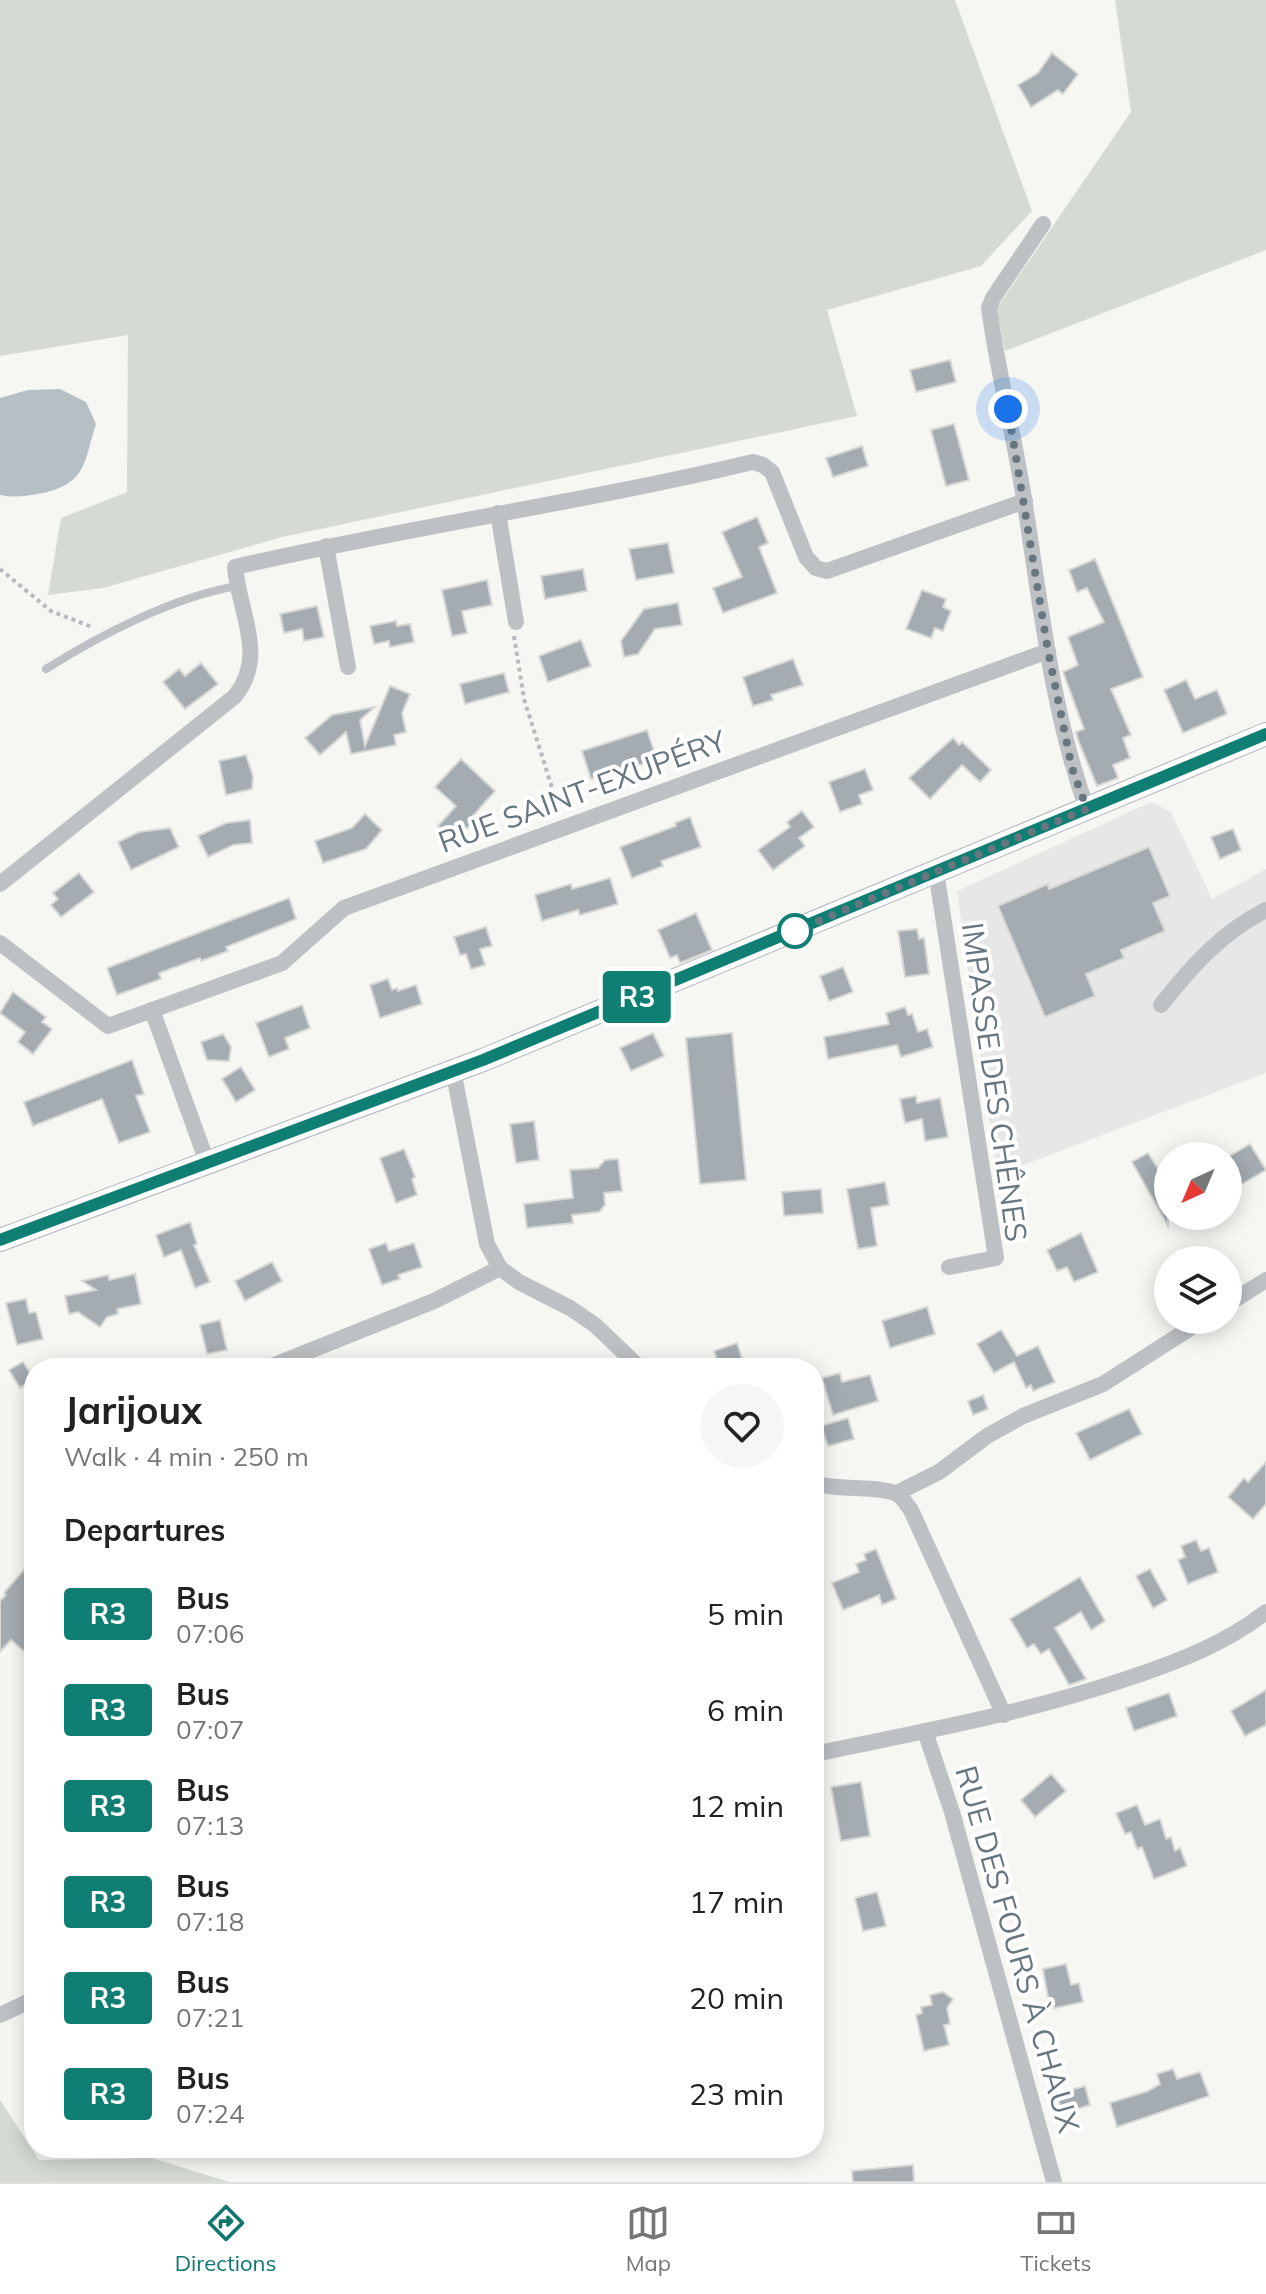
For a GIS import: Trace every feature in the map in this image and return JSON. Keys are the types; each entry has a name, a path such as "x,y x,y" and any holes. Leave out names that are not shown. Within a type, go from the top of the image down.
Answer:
{"main road":[{"path":"0,1240 453,1070 728,959 1266,734"}],"street":[{"path":"1043,224 989,308 1025,501 1048,651 1072,768 1087,809"},
{"path":"0,884 234,697 245,684 252,661 235,567 326,546 657,485 753,462 772,472 806,557 816,568 827,571 1025,501"},
{"path":"498,513 516,622"},
{"path":"326,546 348,667"},
{"name":"RUE SAINT-EXUPÉRY","path":"0,943 108,1026 282,963 344,908 1048,651"},
{"name":"IMPASSE DES CHÊNES","path":"936,871 996,1258 949,1267"},
{"path":"1161,1005 1220,939 1245,920 1266,910"},
{"path":"152,1010 207,1162"},
{"path":"453,1070 487,1244 500,1268 595,1325 630,1358"},
{"path":"292,1358 434,1301 500,1268"},
{"path":"1242,1295 1266,1280"},
{"path":"897,1493 939,1472 987,1436 1023,1416 1103,1384 1181,1334"},
{"path":"824,1485 897,1493 911,1510 1004,1715"},
{"path":"824,1752 1004,1715 1090,1691 1188,1658 1254,1622 1266,1612"},
{"name":"RUE DES FOURS À CHAUX","path":"925,1731 952,1812 1054,2182"},
{"path":"0,2015 24,2004"}],"lane":[{"path":"46,669 84,645 206,592 237,586"}],"path":[{"path":"0,569 51,611 110,634"},
{"path":"516,622 514,635 524,699 565,827"}],"shaded area":[{"path":"0,0 955,0 1032,211 981,266 827,310 857,416 282,537 103,588 48,595 61,518 127,492 128,335 0,356"},
{"path":"1115,0 1266,0 1266,250 1005,351 996,309 1131,112"},
{"path":"60,389 86,402 96,424 82,469 76,477 57,489 27,496 0,495 0,398 28,390"},
{"path":"1151,802 1171,812 1212,899 1266,869 1266,1073 997,1175 957,891"},
{"path":"0,2100 24,2137 24,2158 152,2158 229,2182 0,2182"}],"building":[{"path":"1052,53 1078,74 1063,94 1058,90 1031,107 1018,85 1038,73"},
{"path":"950,360 956,382 916,392 910,370"},
{"path":"954,424 969,480 946,486 931,430"},
{"path":"862,446 868,466 833,477 826,458"},
{"path":"757,517 768,543 759,547 777,593 723,613 713,588 742,577 722,532"},
{"path":"668,543 674,573 636,580 629,549"},
{"path":"1095,559 1143,677 1111,689 1131,735 1123,738 1130,758 1113,765 1118,778 1097,786 1078,740 1076,732 1084,729 1063,672 1078,665 1068,637 1104,622 1087,588 1077,592 1069,570"},
{"path":"583,569 587,591 545,599 541,576"},
{"path":"487,580 492,605 462,611 467,633 452,636 442,590"},
{"path":"922,590 946,599 943,607 951,611 943,631 935,628 931,638 906,629"},
{"path":"678,603 682,625 655,629 638,654 624,657 621,641 644,609"},
{"path":"317,606 324,637 304,641 302,629 284,633 280,614"},
{"path":"396,621 397,626 410,624 414,642 390,647 389,641 374,644 370,626"},
{"path":"581,640 591,666 548,682 539,656"},
{"path":"793,659 803,685 771,695 773,700 753,706 743,677"},
{"path":"201,663 218,684 185,709 163,682 179,669 185,676"},
{"path":"504,673 509,692 465,704 460,684"},
{"path":"1186,680 1195,699 1217,690 1227,714 1183,733 1164,690"},
{"path":"390,686 410,694 402,713 406,732 394,735 396,745 351,754 346,732 320,755 305,738 332,715 375,707 360,720 365,746"},
{"path":"647,730 657,760 591,779 582,751"},
{"path":"953,738 959,745 962,742 991,770 980,782 962,765 930,799 909,778"},
{"path":"246,755 253,776 252,789 226,795 219,761"},
{"path":"461,759 495,791 455,841 438,826 456,806 435,787"},
{"path":"865,769 873,790 859,795 862,804 840,812 829,782"},
{"path":"802,811 814,827 799,838 805,846 773,870 758,850 790,827 787,822"},
{"path":"365,814 382,830 366,849 323,863 315,841 352,828"},
{"path":"690,817 701,847 661,861 663,866 632,878 620,847 676,826 675,823"},
{"path":"250,820 252,843 233,845 208,857 198,836 226,823"},
{"path":"170,828 179,847 131,870 118,842 139,832"},
{"path":"1233,829 1241,850 1220,859 1211,837"},
{"path":"1149,847 1170,896 1153,903 1165,931 1121,950 1124,958 1086,974 1095,996 1045,1017 998,906 1048,884 1049,889"},
{"path":"79,873 94,892 61,917 51,905 58,899 53,893"},
{"path":"610,878 618,904 580,915 578,910 542,921 535,895 571,884 572,889"},
{"path":"289,898 296,919 226,947 228,951 159,973 161,979 117,995 107,968"},
{"path":"696,913 712,950 680,963 677,955 670,958 658,930"},
{"path":"486,927 492,946 480,949 485,965 471,969 466,954 460,955 454,937"},
{"path":"917,929 919,939 924,938 929,974 905,977 898,931"},
{"path":"843,967 853,992 829,1001 820,976"},
{"path":"388,979 392,990 416,985 422,1004 380,1018 370,985"},
{"path":"13,992 46,1017 42,1022 52,1029 33,1054 18,1042 25,1032 0,1013"},
{"path":"302,1005 310,1028 285,1038 289,1049 269,1057 256,1023"},
{"path":"905,1007 908,1015 912,1014 918,1032 927,1029 933,1047 901,1057 897,1045 828,1059 824,1037 889,1024 886,1013"},
{"path":"653,1033 664,1056 631,1071 620,1048"},
{"path":"732,1033 746,1180 700,1184 686,1038"},
{"path":"223,1034 231,1047 229,1061 207,1060 201,1042"},
{"path":"132,1060 144,1094 136,1096 150,1132 119,1143 102,1099 33,1126 24,1102"},
{"path":"241,1067 255,1090 236,1102 222,1079"},
{"path":"916,1096 917,1103 940,1098 948,1137 925,1141 922,1119 905,1123 900,1099"},
{"path":"534,1121 539,1160 516,1163 510,1124"},
{"path":"1250,1144 1266,1170 1242,1184 1242,1149"},
{"path":"404,1149 415,1177 412,1179 417,1195 396,1203 380,1158"},
{"path":"1148,1153 1154,1163 1154,1201 1132,1162"},
{"path":"618,1159 622,1191 604,1193 605,1205 599,1212 572,1215 573,1223 527,1228 524,1204 573,1198 570,1170 598,1168 605,1160"},
{"path":"885,1182 889,1205 871,1208 877,1246 858,1249 847,1189"},
{"path":"821,1189 823,1213 784,1216 782,1192"},
{"path":"190,1222 197,1244 194,1245 210,1282 195,1288 181,1250 164,1257 156,1235"},
{"path":"1081,1233 1098,1272 1074,1282 1067,1267 1057,1271 1047,1250"},
{"path":"386,1243 389,1251 414,1243 422,1267 398,1275 400,1279 382,1285 369,1249"},
{"path":"272,1262 282,1281 245,1301 235,1281"},
{"path":"135,1274 141,1304 117,1309 118,1314 107,1317 100,1327 78,1312 69,1314 65,1296 96,1290 82,1281 108,1275 109,1280"},
{"path":"26,1299 29,1313 36,1312 43,1339 17,1345 6,1303"},
{"path":"927,1307 935,1334 890,1348 882,1321"},
{"path":"220,1320 227,1350 207,1354 200,1325"},
{"path":"1001,1330 1017,1356 1038,1346 1055,1382 1033,1391 1031,1385 1026,1388 1014,1362 994,1373 977,1344"},
{"path":"737,1343 742,1358 716,1358 714,1351"},
{"path":"23,1362 24,1385 20,1388 9,1370"},
{"path":"840,1373 842,1382 870,1375 878,1401 833,1415 824,1377"},
{"path":"983,1395 988,1409 973,1415 968,1401"},
{"path":"1129,1409 1142,1434 1090,1460 1076,1433"},
{"path":"848,1418 854,1439 828,1446 824,1425"},
{"path":"1266,1462 1266,1504 1253,1519 1228,1497 1244,1478 1248,1482"},
{"path":"1196,1540 1201,1551 1209,1548 1218,1572 1188,1584 1178,1560 1185,1557 1181,1546"},
{"path":"876,1549 896,1599 882,1605 879,1595 843,1610 832,1583 859,1572 856,1564 866,1560 864,1554"},
{"path":"1150,1569 1167,1600 1153,1608 1136,1576"},
{"path":"24,1570 24,1651 11,1640 0,1652 0,1601 6,1595 4,1593"},
{"path":"1080,1577 1105,1621 1091,1630 1081,1612 1055,1628 1086,1679 1069,1685 1049,1649 1041,1654 1034,1644 1027,1648 1010,1619"},
{"path":"1266,1690 1266,1725 1245,1736 1231,1711"},
{"path":"1169,1693 1177,1716 1134,1731 1126,1708"},
{"path":"1051,1774 1066,1791 1035,1817 1021,1800"},
{"path":"861,1782 870,1836 841,1841 831,1787"},
{"path":"1137,1805 1145,1825 1160,1819 1166,1839 1171,1837 1175,1851 1180,1848 1187,1866 1154,1879 1142,1847 1137,1849 1131,1832 1125,1834 1116,1813"},
{"path":"877,1892 886,1926 863,1931 855,1898"},
{"path":"1066,1964 1071,1985 1079,1983 1083,2002 1050,2009 1043,1969"},
{"path":"943,1992 953,1999 947,2008 950,2024 944,2025 949,2045 924,2051 916,2015 922,2013 921,2007 932,2005 930,1995"},
{"path":"1173,2069 1177,2079 1200,2072 1209,2096 1117,2127 1110,2103 1148,2091 1160,2084 1157,2074"},
{"path":"1085,2086 1090,2105 1062,2113 1057,2094"},
{"path":"913,2165 914,2182 853,2182 852,2171"}],"bus line":[{"name":"R3","path":"0,1240 483,1060 1266,734"}],"route":[{"path":"795,931 787,934 1087,809 1072,768 1048,651 1008,409"}]}
